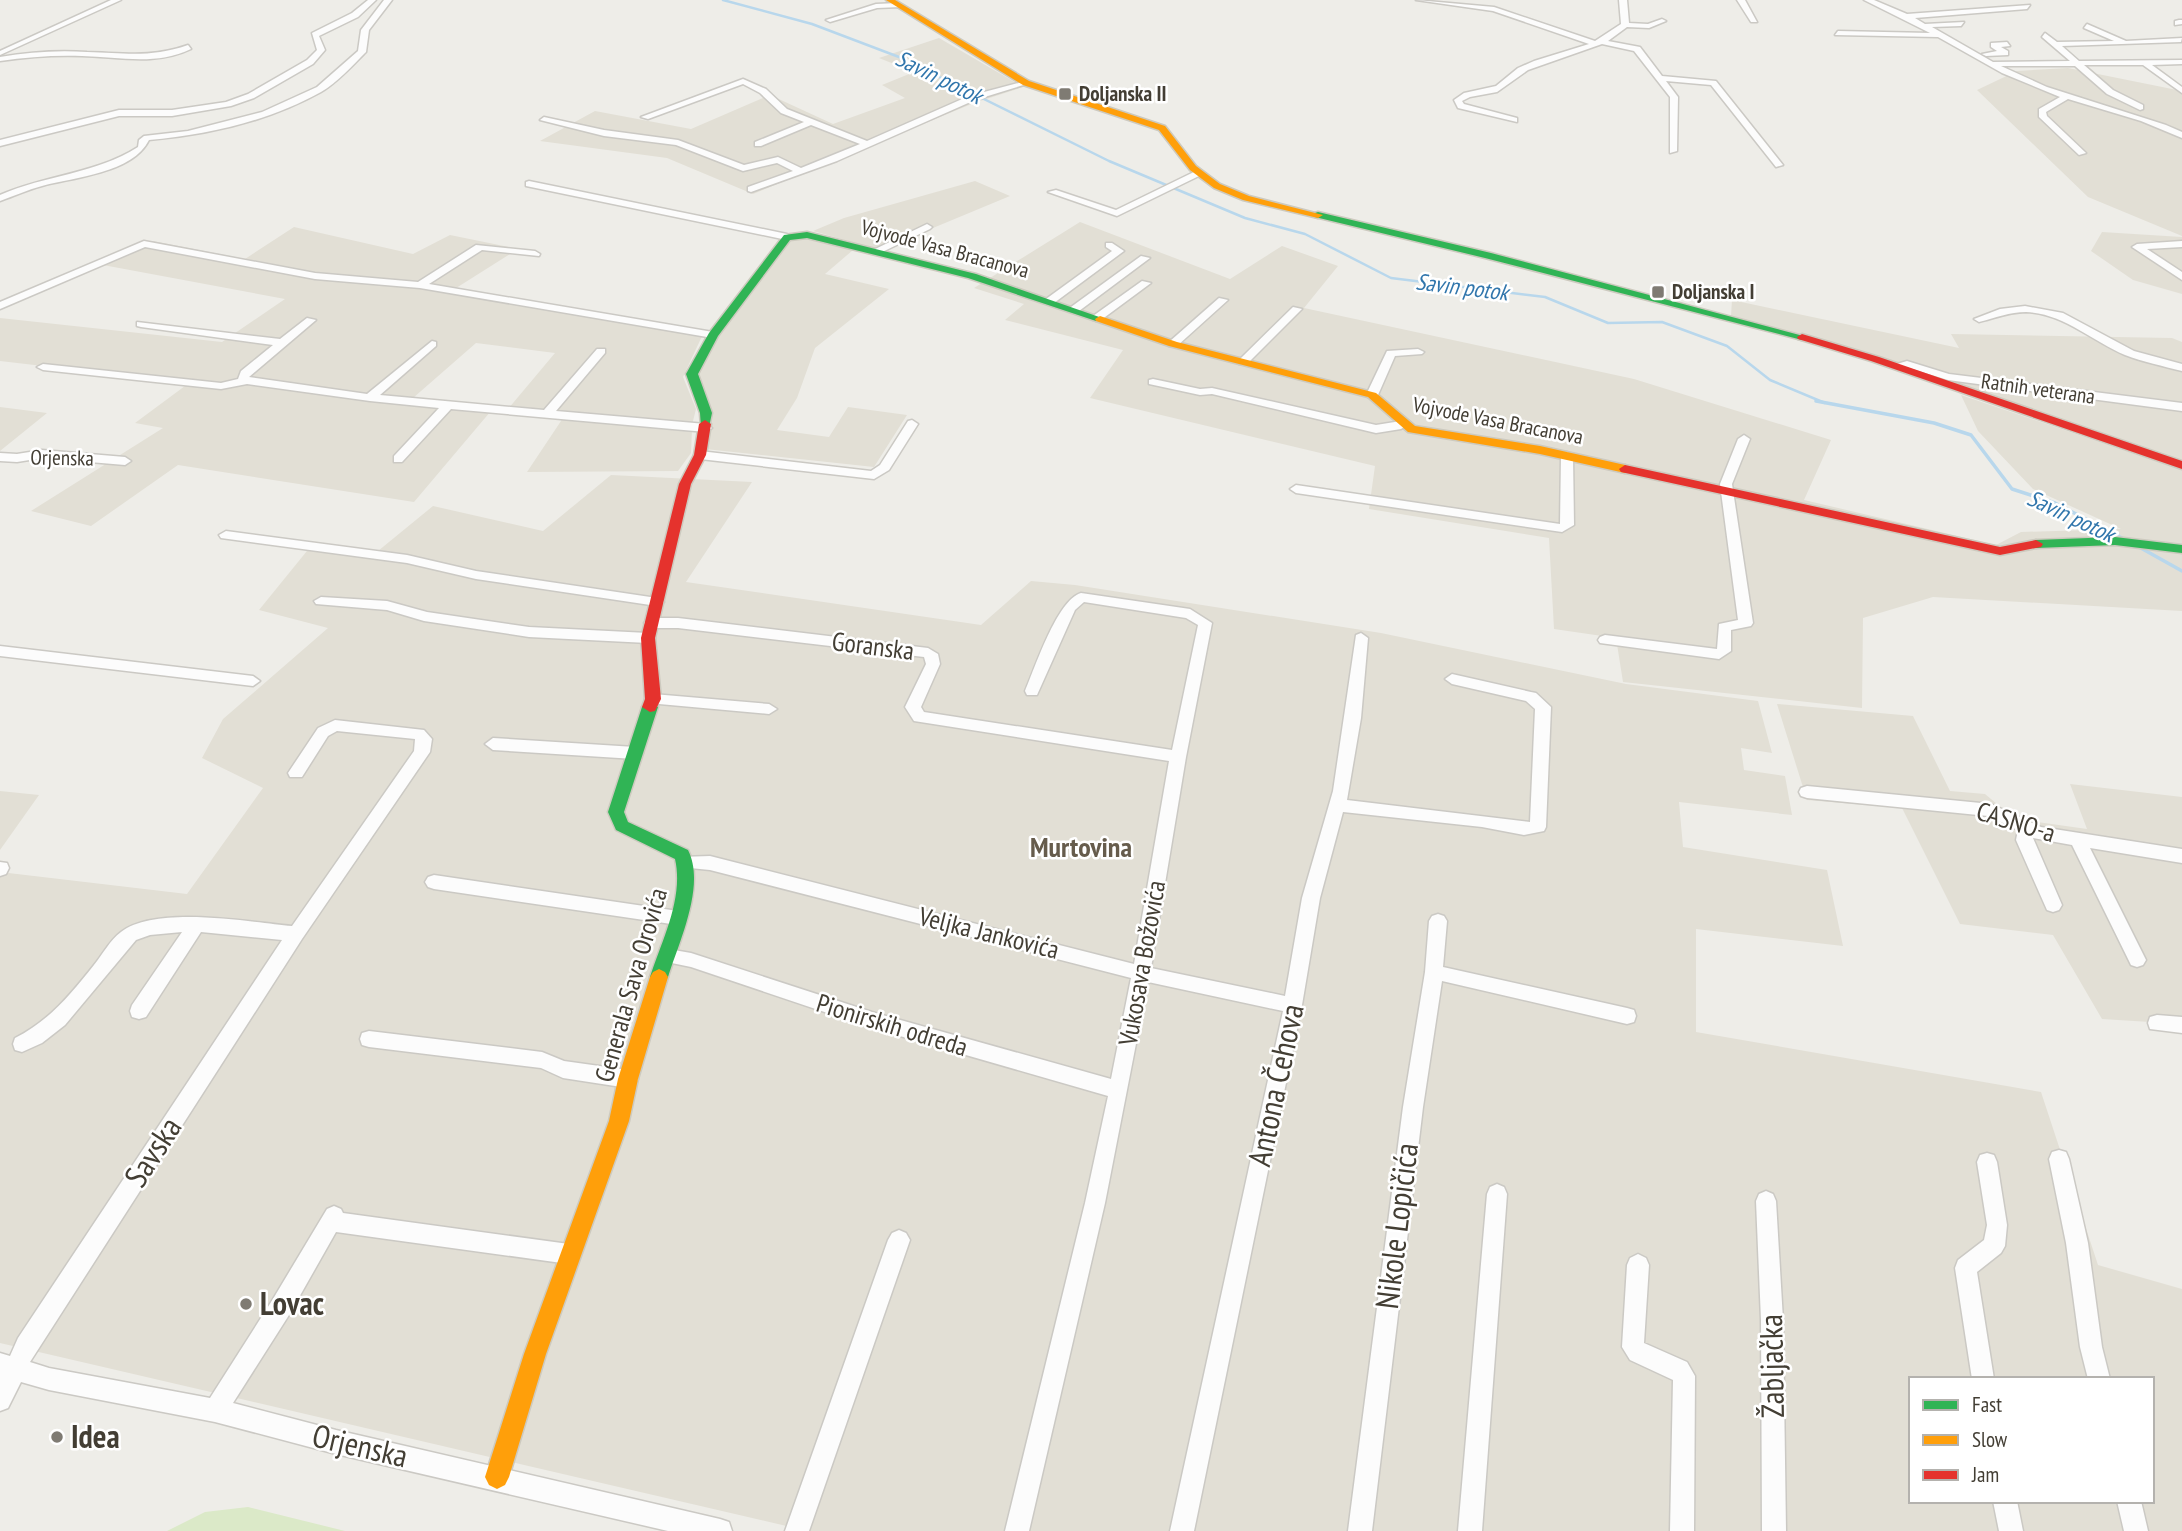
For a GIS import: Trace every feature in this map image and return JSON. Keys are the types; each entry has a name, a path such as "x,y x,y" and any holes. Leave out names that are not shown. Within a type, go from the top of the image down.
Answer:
{"street":[{"path":"0,57 117,0"},
{"path":"0,143 113,114 172,113 242,99 310,62 321,50 315,35 355,15 372,0"},
{"path":"0,198 28,186 120,161 142,148 142,142 147,138 188,134 292,104 328,83 358,58 365,48 365,30 388,0"},
{"path":"1420,0 1494,9 1597,42 1635,47 1674,97 1671,117 1676,131 1673,151"},
{"path":"1623,0 1625,24"},
{"path":"1741,0 1754,20"},
{"path":"1868,0 1909,16 2028,82 2129,112 2182,135"},
{"path":"830,20 894,3 1026,83 1162,128 1172,137 1198,173 1219,187 1257,202 1487,255 1804,338 1896,366 2182,465"},
{"path":"1909,16 2027,7"},
{"path":"1514,120 1461,106 1458,100 1470,94 1497,89 1510,76 1597,42 1625,24 1649,26 1662,21"},
{"path":"1926,26 1961,24"},
{"path":"2087,26 2125,43"},
{"path":"1838,33 1942,35"},
{"path":"2045,35 2110,92 2141,108 2129,112"},
{"path":"2058,44 2180,40"},
{"path":"1976,55 2003,53 1993,45 2007,44"},
{"path":"0,57 85,54 127,58 178,51 188,47"},
{"path":"1992,64 2182,62"},
{"path":"2146,64 2182,91"},
{"path":"1661,78 1713,83 1779,165"},
{"path":"645,117 739,81 759,88 784,111 866,144"},
{"path":"751,189 866,144 972,97 1026,83"},
{"path":"2069,94 2042,111 2043,117 2082,153"},
{"path":"544,120 604,133 678,143 745,168 778,160 800,171"},
{"path":"758,144 814,121"},
{"path":"1053,192 1117,213 1198,173"},
{"path":"530,184 787,237"},
{"path":"874,252 927,227"},
{"name":"Vojvode Vasa Bracanova","path":"787,237 807,235 972,276 1050,300 1173,344 1372,395 1387,404 1401,425 1567,456 2006,552 2045,542 2129,540 2182,549"},
{"name":"Generala Sava Orovića","path":"497,1478 569,1254 597,1186 619,1121 628,1079 668,957 685,890 686,862 675,850 619,822 617,812 653,699 649,631 685,484 700,455 706,428 706,413 692,374 713,335 787,237"},
{"path":"0,306 144,244 315,276 420,285 713,335"},
{"path":"2182,244 2137,247 2182,277"},
{"path":"1050,300 1119,251 1110,245"},
{"path":"420,285 480,247 535,254"},
{"path":"1075,309 1145,258"},
{"path":"1097,318 1146,283"},
{"path":"1173,344 1223,300"},
{"path":"1243,362 1297,309"},
{"path":"1979,319 2001,311 2045,310 2131,353 2182,368"},
{"path":"245,381 243,375 311,320"},
{"path":"141,324 283,343"},
{"path":"370,398 432,344"},
{"path":"547,414 601,351"},
{"path":"1372,395 1391,353 1419,352"},
{"name":"Ratnih veterana","path":"1896,366 1907,364 1948,377 2182,407"},
{"path":"43,367 221,386 245,381 370,398 706,428"},
{"path":"1153,382 1200,392 1212,391 1376,429 1401,425"},
{"path":"398,458 447,405"},
{"path":"700,455 874,475 885,467 912,424"},
{"path":"1605,639 1716,654 1724,652 1724,627 1746,623 1726,484 1744,439"},
{"name":"Orjenska","path":"0,457 17,458 42,454 125,461"},
{"path":"1296,489 1562,528 1567,525 1567,456"},
{"path":"226,535 407,559 476,575 657,602"},
{"name":"Vukosava Božovića","path":"1017,1531 1095,1203 1140,973 1178,757 1206,628 1198,616 1081,597 1069,608 1032,691"},
{"path":"321,601 412,609 424,616 529,632 649,631"},
{"name":"Goranska","path":"649,631 678,623 928,653 933,661 913,707 919,717 1178,757"},
{"name":"Antona Čehova","path":"1182,1531 1293,1005 1311,898 1348,756 1361,638"},
{"path":"0,651 253,681"},
{"path":"1337,805 1470,820 1524,830 1538,827 1543,707 1531,696 1452,679"},
{"path":"653,699 769,709"},
{"name":"Savska","path":"0,1400 7,1367 26,1346 296,934 422,752 424,739 419,734 335,725 323,732 296,773"},
{"path":"493,744 635,753"},
{"name":"CASNO-a","path":"1807,792 1978,808 2001,814 2026,829 2182,856"},
{"path":"2026,829 2024,841 2053,905"},
{"path":"2078,840 2137,960"},
{"name":"Veljka Jankovića","path":"686,862 710,863 1140,973 1293,1005"},
{"path":"434,882 678,918"},
{"name":"Nikole Lopičića","path":"1360,1531 1412,1107 1434,972 1438,921"},
{"path":"22,1044 48,1030 65,1014 121,941 130,935 155,926 197,926 296,934"},
{"path":"139,1011 197,926"},
{"name":"Pionirskih odreda","path":"668,957 691,960 872,1020 1118,1090"},
{"path":"1434,972 1627,1016"},
{"path":"2157,1023 2182,1025"},
{"path":"369,1039 542,1060 563,1069 628,1079"},
{"path":"2059,1159 2077,1243 2091,1347 2098,1377"},
{"path":"1983,1377 1966,1268 1994,1246 1997,1225 1987,1162"},
{"path":"1470,1531 1497,1194"},
{"name":"Žabljačka","path":"1766,1201 1772,1333 1774,1531"},
{"path":"215,1410 281,1307 333,1218 569,1254"},
{"path":"797,1531 899,1240"},
{"path":"1638,1265 1633,1347 1639,1354 1679,1369 1684,1376 1682,1531"},
{"name":"Orjenska","path":"7,1367 215,1410 336,1442 720,1531"},
{"path":"2005,1503 2011,1531"},
{"path":"2129,1503 2136,1531"}],"shaded area":[{"path":"939,38 1023,87 974,103 753,194 667,158 540,141 595,111 691,129 770,95 833,124 905,98 882,85 914,72 879,58"},
{"path":"2068,68 2182,91 2182,236 2088,197 1977,90 2017,71"},
{"path":"975,181 1010,196 880,250 813,231 844,218"},
{"path":"1080,222 1230,279 1282,246 1338,266 1304,308 1634,379 1831,440 1804,500 1996,545 2021,532 2121,529 2033,489 1978,431 1961,395 2182,470 2182,611 1933,597 1863,618 1862,708 1623,682 1616,638 1554,629 1549,538 1369,509 1375,466 1090,398 1123,350 1005,320 1024,304 974,288"},
{"path":"294,227 413,254 450,235 518,249 453,290 703,334 683,377 696,409 692,425 508,409 555,353 476,343 413,398 496,405 414,502 178,465 91,526 31,511 163,428 135,423 189,383 0,361 0,318 222,342 285,299 103,265 153,241 245,259"},
{"path":"2102,232 2182,237 2182,294 2133,280 2091,251"},
{"path":"786,236 811,237 853,250 825,274 889,289 815,348 797,398 777,430 829,437 848,407 907,415 874,467 705,449 697,374 709,338"},
{"path":"1732,300 1959,348 1951,334 2172,338 2182,342 2182,402 1936,373 1731,316"},
{"path":"1950,381 2182,409 2182,461"},
{"path":"0,407 47,413 0,451"},
{"path":"563,418 692,429 691,453 678,471 527,472"},
{"path":"611,475 752,482 686,582 981,625 1031,581 1075,585 1381,633 1626,684 1758,701 1772,753 1741,748 1744,770 1785,776 1792,815 1679,802 1683,847 1827,870 1843,946 1696,929 1696,1032 2041,1092 2098,1265 2182,1289 2182,1531 808,1531 0,1343 0,872 187,894 263,788 202,758 223,719 328,628 259,610 311,546 378,551 433,506 543,531"},
{"path":"1777,704 1913,716 1950,791 1985,794 2015,819 2087,829 2070,784 2182,797 2182,1024 2102,1019 2053,935 1960,924 1902,808 1807,800"},
{"path":"0,791 39,795 0,850"}],"green space":[{"path":"248,1507 345,1531 167,1531 205,1512"}],"waterway":[{"name":"Savin potok","path":"723,0 812,24 899,57 1109,161 1245,218 1305,234 1391,278 1545,297 1608,323 1662,322 1727,346 1770,380 1824,402"},
{"name":"Savin potok","path":"1816,401 1824,402"},
{"name":"Savin potok","path":"1824,402 1934,423 1971,435 2012,489 2055,503 2122,538"},
{"name":"Savin potok","path":"2139,547 2182,571"}],"traffic: fast":[{"path":"1318,215 1487,255 1802,337"},
{"path":"705,424 706,413 692,374 713,335 787,237 807,235 972,276 1100,319"},
{"path":"2036,544 2115,541 2182,549"},
{"path":"650,707 616,812 622,826 682,855 685,868 683,899 659,977"}],"traffic: slow":[{"path":"890,0 1026,83 1162,128 1193,168 1217,186 1246,198 1318,215"},
{"path":"1100,319 1173,344 1372,395 1412,429 1540,450 1625,469"},
{"path":"497,1477 535,1354 619,1121 628,1079 659,977"}],"traffic: jam":[{"path":"1802,337 1875,359 2182,465"},
{"path":"650,707 653,699 648,638 685,484 700,455 705,424"},
{"path":"1625,469 2000,551 2036,544"}],"place":[{"name":"Doljanska II","path":"1065,94"},
{"name":"Doljanska I","path":"1658,292"},
{"name":"Lovac","path":"246,1304"},
{"name":"Idea","path":"57,1437"}],"district":[{"name":"Murtovina","path":"1081,847"}]}
